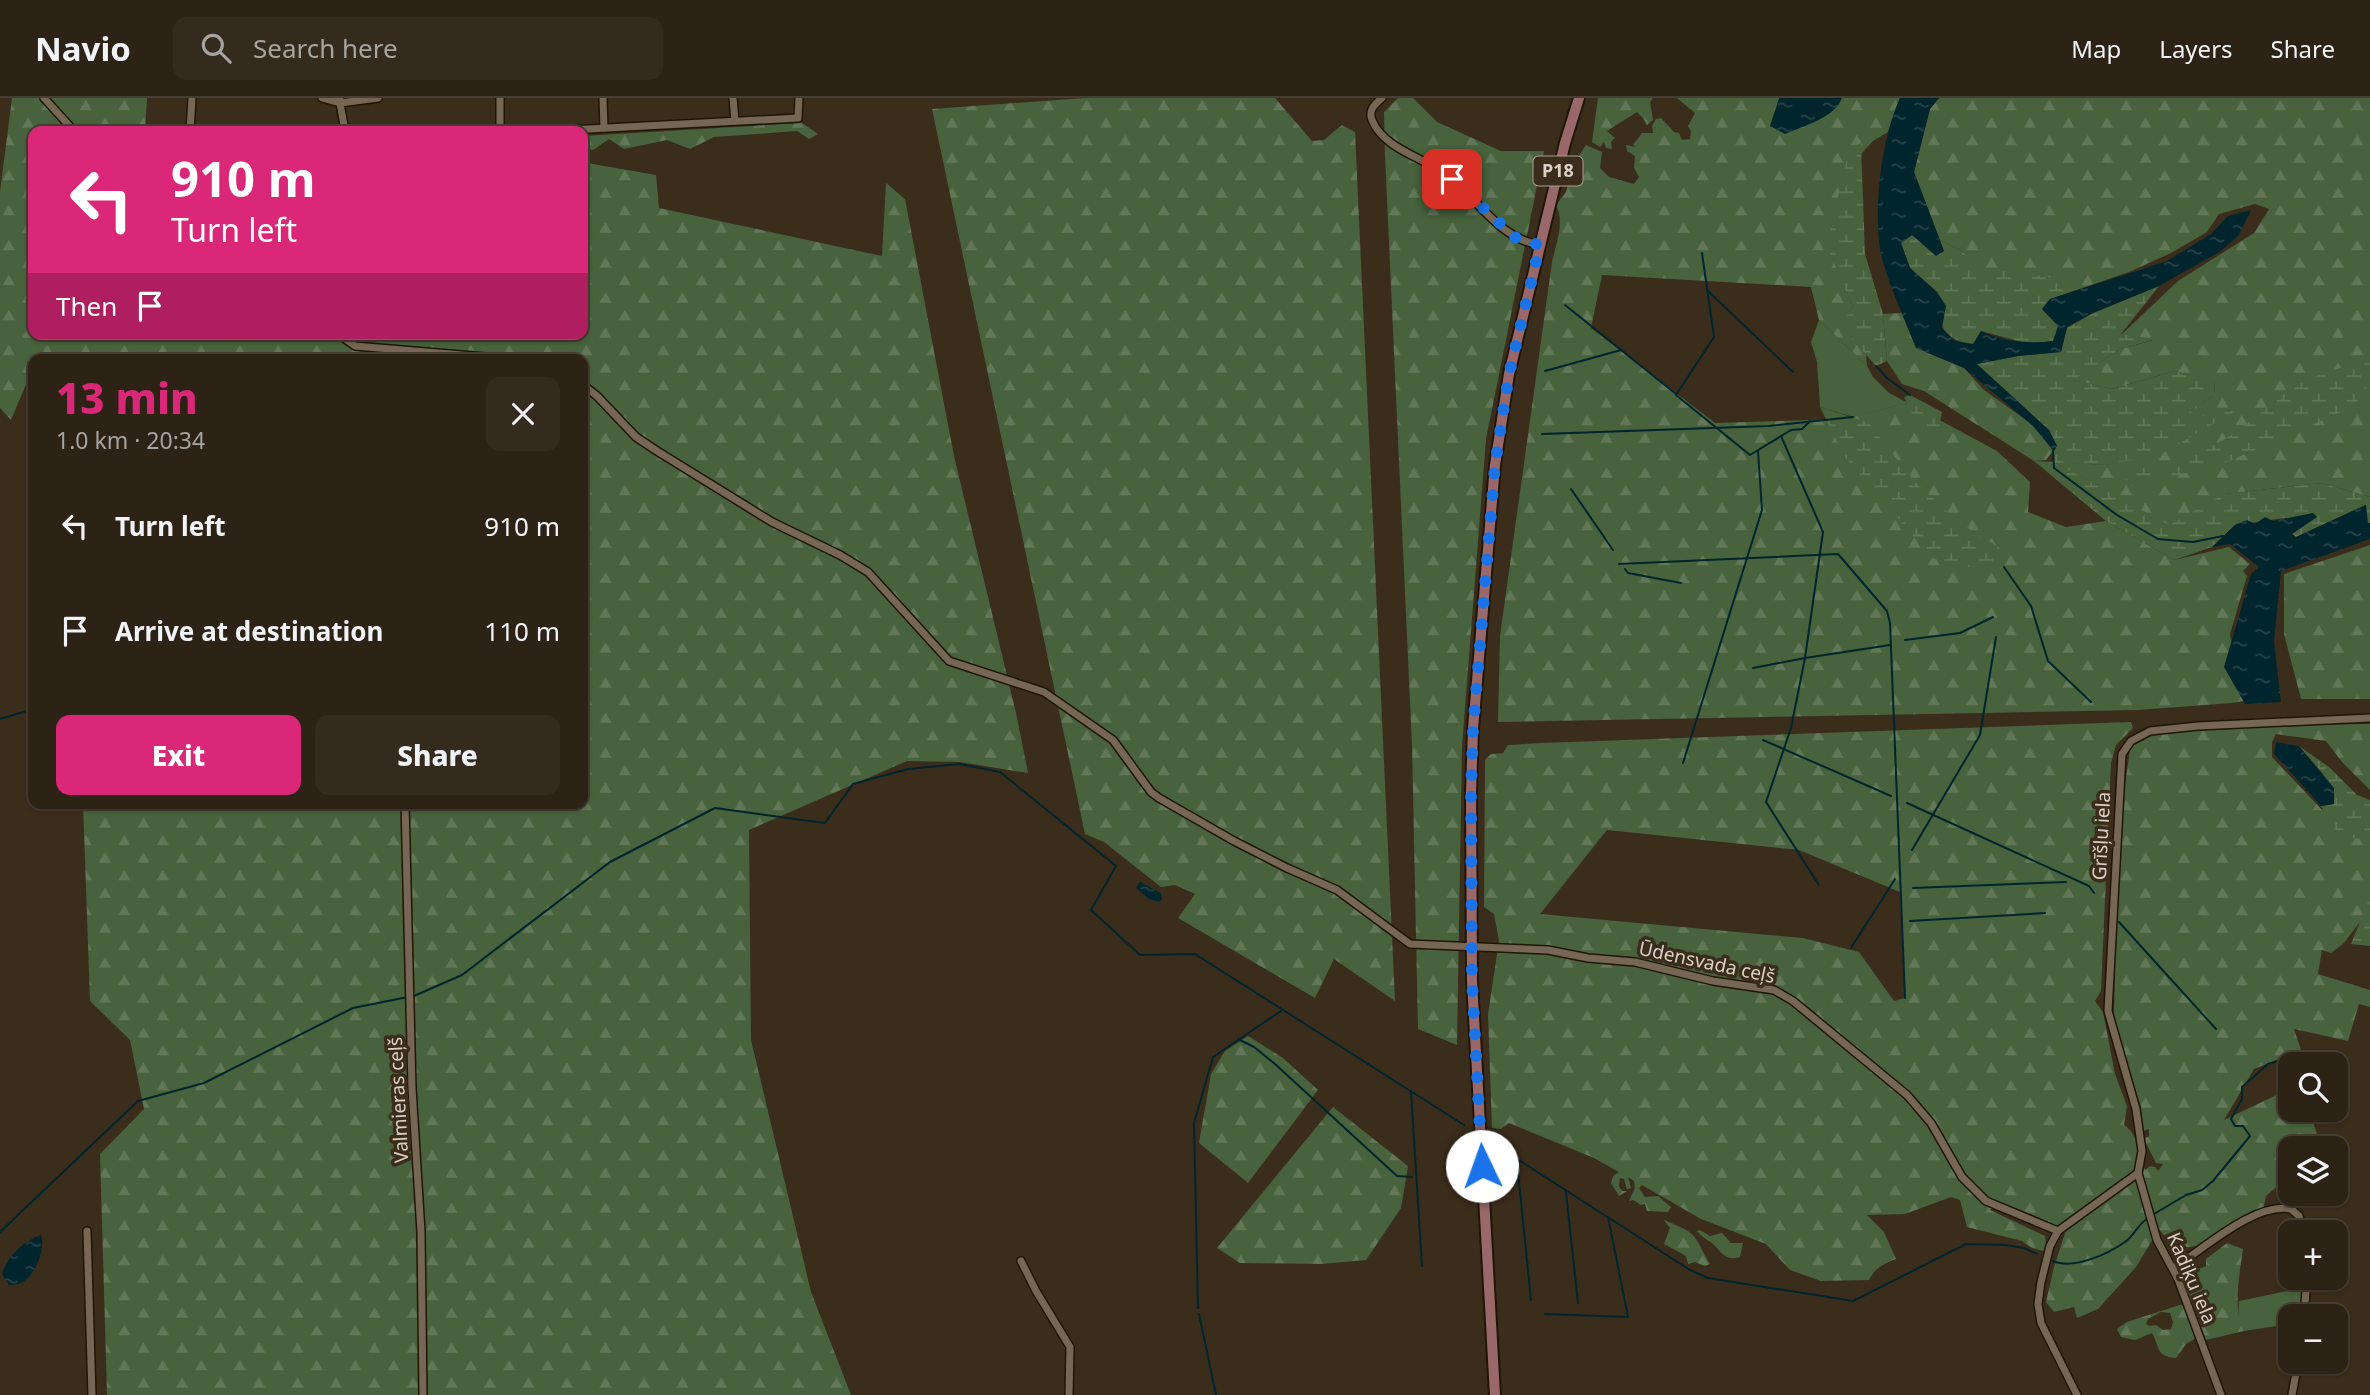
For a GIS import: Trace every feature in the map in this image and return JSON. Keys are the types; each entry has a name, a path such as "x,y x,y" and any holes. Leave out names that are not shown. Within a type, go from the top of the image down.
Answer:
{"main road":[{"name":"P18","path":"1495,1395 1471,946 1473,729 1495,465 1509,374 1565,143 1579,98"}],"street":[{"path":"44,98 69,126"},
{"path":"190,126 192,98"},
{"path":"323,98 340,101 378,98"},
{"path":"498,98 498,126"},
{"path":"603,98 604,128"},
{"path":"733,98 735,121"},
{"path":"588,129 798,118 799,98"},
{"path":"1382,98 1371,110 1370,117 1378,132 1452,179 1517,239 1540,245"},
{"path":"340,101 344,126"},
{"path":"346,340 355,346 450,354"},
{"name":"Ūdensvada ceļš","path":"588,389 636,437 657,452 772,522 840,555 868,572 949,661 1044,692 1076,712 1113,740 1151,792 1184,815 1287,868 1337,890 1410,944 1548,950 1588,958 1635,962 1713,981 1775,991 1793,1001 1907,1094 1931,1123 1962,1177 1986,1201 2057,1231"},
{"name":"Grīšļu iela","path":"2138,1173 2142,1151 2136,1109 2108,1012 2122,754 2131,741 2150,731 2198,726 2370,718"},
{"name":"Valmieras ceļš","path":"405,809 411,1074 421,1232 423,1395"},
{"path":"2077,1395 2041,1324 2038,1304 2050,1246 2057,1231 2138,1173"},
{"name":"Kadiķu iela","path":"2138,1173 2160,1247 2173,1268 2221,1395"},
{"path":"2173,1268 2241,1223 2271,1209 2291,1209 2300,1220"},
{"path":"87,1231 92,1395"},
{"path":"1021,1261 1070,1347 1069,1395"},
{"path":"2292,1395 2296,1374"}],"green space":[{"path":"12,98 147,98 145,126 28,126 28,340 588,340 588,163 656,175 659,208 882,256 886,183 905,199 954,456 1028,773 960,762 907,761 749,830 751,1040 811,1292 851,1395 107,1395 100,1154 144,1109 130,1040 90,1001 83,809 588,809 588,354 28,354 28,380 11,420 0,408 0,192"},
{"path":"1085,98 1275,98 1312,141 1324,140 1342,125 1355,132 1395,1001 1334,959 1315,998 1178,918 1195,894 1175,885 1161,887 1104,842 1085,834 932,109"},
{"path":"1398,98 1413,98 1437,122 1501,151 1544,151 1486,439 1462,746 1457,1045 1418,1029 1412,746 1384,112"},
{"path":"1598,98 1653,98 1650,102 1653,120 1647,125 1637,112 1607,131 1615,138 1611,142 1612,149 1606,148 1604,142 1600,147 1592,142"},
{"path":"1677,98 1900,98 1888,132 1873,141 1850,166 1831,253 1853,307 1841,325 1866,354 1867,366 1819,320 1811,287 1602,275 1591,328 1715,423 1843,419 1908,403 1997,451 2030,482 2028,512 2066,527 2106,521 2174,560 2229,547 2250,564 2243,571 2247,576 2230,634 2233,655 2255,699 2138,710 1498,722 1500,636 1552,262 1559,233 1560,219 1556,205 1566,192 1573,165 1577,165 1578,157 1586,145 1602,152 1600,168 1609,177 1634,184 1639,177 1634,168 1635,156 1627,151 1626,145 1636,147 1633,145 1642,133 1653,133 1652,126 1656,119 1661,118 1674,132 1679,133 1682,140 1690,139 1691,131 1688,126 1695,113"},
{"path":"1939,98 2370,98 2370,497 2322,483 2225,494 2169,526 2054,462 2107,465 2236,411 2180,421 2214,394 2215,382 2175,371 2112,389 2073,380 2118,350 2153,340 2121,335 2178,281 2254,233 2269,209 2255,204 2219,214 2207,232 2171,253 2129,272 2050,299 2023,313 1960,250 1940,240 1914,172 1930,109"},
{"path":"802,123 818,134 809,139 797,131 714,137 690,149 667,140 624,149 609,139 593,150 588,149 588,136"},
{"path":"1861,143 1865,254 1883,314 1887,361 1876,366 1840,325 1853,307 1830,253 1830,232 1849,149"},
{"path":"1912,235 1943,250 1940,240 1960,250 1981,268 2045,276 2079,288 2050,299 2042,309 2059,326 2053,341 2029,344 1981,331 1973,345 1953,338 1943,328 1937,292 1910,268 1901,243"},
{"path":"2159,286 2121,334 2155,339 2118,350 2074,380 2112,389 2175,371 2215,381 2214,394 2182,420 2238,410 2163,453 2107,465 2056,463 2169,525 2224,494 2322,483 2370,497 2370,523 2368,524 2365,505 2296,537 2291,534 2316,517 2284,518 2235,525 2212,547 2174,560 2106,521 2034,461 2054,462 2057,446 2049,430 1976,364 2061,352 2067,328 2093,313"},
{"path":"1902,313 1916,348 1964,368 1984,390 2033,425 2053,451 2046,460 2034,461 1924,391 1902,384 1887,361 1883,314"},
{"path":"1819,320 1867,366 1873,377 1889,393 1908,403 1853,417 1820,407 1817,362 1811,342"},
{"path":"2370,361 2370,382 2353,407 2218,466 2132,486 2114,469 2158,465 2202,451 2236,431 2302,383 2330,371"},
{"path":"1910,395 1942,412 1939,428 1925,426 1916,420 1904,397"},
{"path":"1820,407 1869,423 1912,479 1959,523 2000,548 1988,572 1932,558 1845,457"},
{"path":"2370,545 2370,699 2301,699 2284,634 2284,574"},
{"path":"2131,722 2133,728 2116,745 2111,763 2101,991 2095,1001 2103,1012 2115,1074 2127,1106 2124,1125 2136,1140 2145,1170 2150,1166 2158,1171 2163,1164 2156,1163 2144,1139 2149,1136 2149,1129 2143,1131 2141,1107 2114,1019 2116,906 2124,793 2131,742 2158,732 2187,728 2370,724 2370,790 2342,762 2326,741 2276,734 2272,742 2272,757 2341,830 2370,831 2370,909 2343,944 2331,953 2322,950 2318,974 2370,990 2370,1007 2359,1004 2348,1041 2294,1029 2301,1050 2278,1052 2278,1059 2254,1069 2224,1120 2278,1094 2278,1122 2313,1122 2318,1136 2278,1136 2278,1185 2266,1196 2263,1209 2204,1245 2174,1249 2159,1229 2136,1267 2098,1309 2077,1318 2074,1307 2054,1312 2046,1302 2066,1230 1998,1202 1990,1210 2045,1236 2047,1252 2032,1248 2022,1241 1967,1227 1960,1200 1951,1197 1905,1214 1867,1215 1884,1232 1896,1259 1880,1267 1869,1280 1821,1281 1790,1270 1766,1244 1701,1219 1642,1185 1639,1188 1645,1197 1658,1196 1671,1207 1668,1212 1647,1211 1645,1204 1629,1201 1635,1188 1634,1181 1628,1177 1631,1188 1627,1189 1624,1179 1620,1178 1619,1186 1622,1191 1627,1191 1619,1196 1611,1183 1613,1176 1619,1172 1594,1158 1509,1123 1501,1129 1492,1128 1488,1014 1499,941 1494,914 1484,907 1485,760 1491,754 1503,753 1508,745","holes":["1607,830 1799,850 1900,892 1905,998 1894,1001 1859,952 1803,938 1540,914"]},
{"path":"2299,746 2329,767 2357,795 2370,800 2370,838 2345,836 2329,823 2321,806 2334,804 2323,774"},
{"path":"2370,897 2370,946 2351,944"},
{"path":"1248,1036 1283,1058 1318,1090 1248,1183 1199,1143 1211,1074 1225,1051"},
{"path":"1333,1107 1408,1166 1401,1208 1366,1260 1321,1264 1240,1263 1217,1248"},
{"path":"1664,1220 1690,1232 1710,1264 1688,1264 1686,1256 1664,1244 1670,1228"},
{"path":"1697,1231 1710,1236 1722,1233 1731,1243 1743,1243 1740,1257 1725,1256"},
{"path":"2227,1243 2243,1249 2238,1313 2244,1331 2206,1340 2181,1276 2206,1266 2206,1259"},
{"path":"2301,1290 2303,1304 2278,1304 2276,1326 2244,1331 2238,1322 2239,1301"},
{"path":"2183,1304 2196,1338 2186,1344 2176,1358 2169,1357 2161,1353 2152,1333 2135,1340 2121,1337 2117,1329 2127,1322","holes":["2161,1312 2170,1313 2173,1322 2171,1329 2163,1330 2156,1325 2146,1324 2148,1319"]}],"water":[{"path":"1779,98 1842,98 1826,116 1785,134 1770,126"},
{"path":"1900,98 1939,98 1930,109 1914,172 1944,251 1936,256 1912,235 1901,243 1910,268 1937,292 1946,306 1942,328 1955,341 1973,344 1981,331 2016,341 2053,341 2058,326 2042,309 2050,299 2167,261 2211,234 2228,216 2251,210 2239,235 2221,251 2159,286 2093,313 2067,327 2061,352 2018,356 1977,364 2049,430 2057,446 2054,451 2033,426 1964,368 1916,348 1883,262 1878,224 1883,156"},
{"path":"2366,505 2370,539 2281,571 2274,642 2281,702 2245,704 2224,667 2251,574 2259,567 2230,544 2212,547 2235,525 2247,520 2255,524 2265,517 2273,521 2313,513 2317,517 2292,534 2296,537"},
{"path":"2276,742 2299,746 2334,788 2334,804 2321,806 2274,754"},
{"path":"1140,882 1161,893 1162,899 1159,902 1149,899 1136,888"},
{"path":"41,1235 41,1254 31,1275 21,1283 9,1285 2,1274 7,1262 22,1245"}],"waterway":[{"path":"1702,253 1714,337 1676,395 1750,455 1791,430 1802,429 1810,421"},
{"path":"1708,291 1793,372"},
{"path":"1565,305 1676,394"},
{"path":"1545,371 1621,350"},
{"path":"1876,366 1910,395"},
{"path":"1542,434 1769,426 1853,417"},
{"path":"1781,436 1823,532 1805,658 1890,645"},
{"path":"1683,763 1762,510 1758,451"},
{"path":"2053,451 2054,468 2117,515 2158,539 2193,542 2223,536"},
{"path":"1571,489 1613,550"},
{"path":"1619,564 1838,554 1887,611 1890,623 1905,998"},
{"path":"2004,567 2031,606 2048,661 2091,702"},
{"path":"1625,569 1628,573 1681,583"},
{"path":"1905,640 1960,633 1993,617"},
{"path":"1912,850 1980,735 1996,637"},
{"path":"1753,668 1805,658 1791,728 1766,802 1819,885"},
{"path":"0,719 28,711"},
{"path":"1763,740 1891,796"},
{"path":"414,996 462,975 610,862 715,808 825,823 853,784 908,769 960,764 1000,772 1116,866 1091,910 1140,955 1195,954 1464,1125"},
{"path":"1907,803 2089,886 2094,893"},
{"path":"1851,948 1895,879"},
{"path":"1913,888 2066,882"},
{"path":"1910,921 2045,913"},
{"path":"2119,922 2216,1029"},
{"path":"0,1232 138,1101 204,1083 353,1008 408,997"},
{"path":"1198,1308 1194,1123 1213,1057 1281,1011"},
{"path":"1238,1039 1254,1047 1275,1064 1397,1176 1412,1177"},
{"path":"2154,1214 2186,1195 2202,1190 2213,1181 2250,1136 2243,1126 2235,1126 2231,1119 2242,1099 2242,1087 2268,1064 2278,1061"},
{"path":"1411,1092 1422,1266"},
{"path":"1497,1146 1690,1270 1708,1278 1853,1301 1966,1244 2006,1245 2024,1248 2037,1254"},
{"path":"1517,1162 1531,1300"},
{"path":"1566,1192 1578,1303"},
{"path":"1545,1314 1628,1317 1608,1217"},
{"path":"2053,1261 2070,1264 2100,1256 2125,1242 2148,1218"},
{"path":"1199,1314 1216,1395"}],"route":[{"path":"1452,179 1517,239 1540,245 1509,374 1495,465 1473,729 1472,981 1482,1166"}]}
